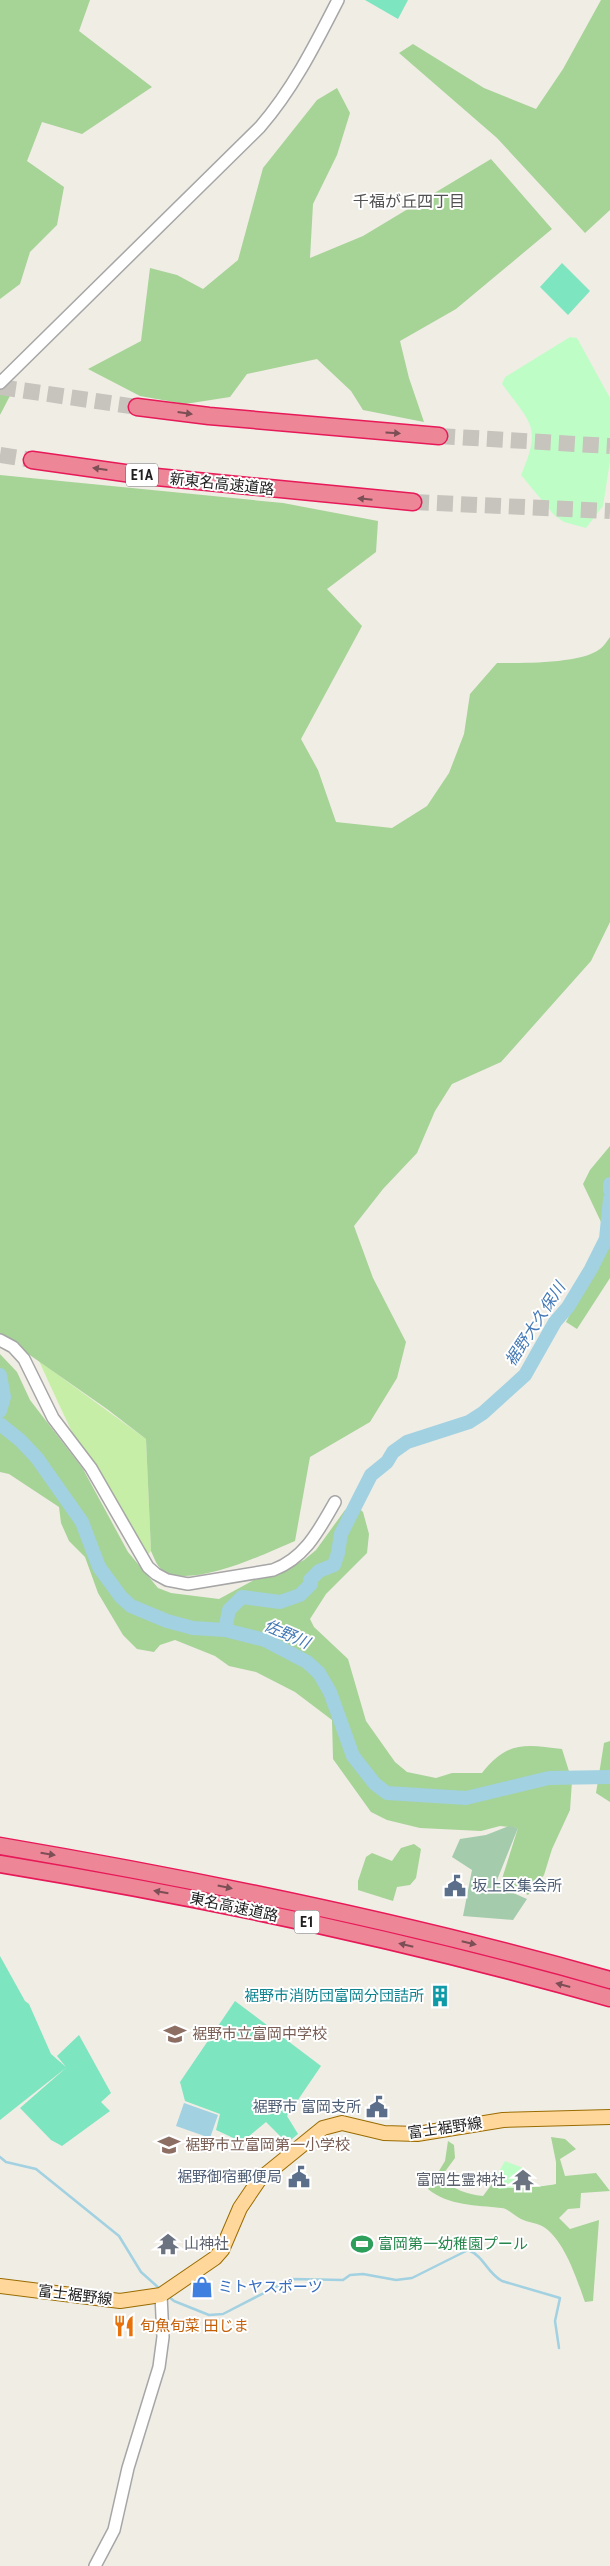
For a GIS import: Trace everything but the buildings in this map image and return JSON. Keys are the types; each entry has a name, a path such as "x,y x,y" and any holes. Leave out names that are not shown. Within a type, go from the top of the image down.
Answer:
{"highway":[{"path":"137,406 210,416 439,436"},
{"name":"新東名高速道路","path":"32,460 146,476 413,502"},
{"name":"東名高速道路","path":"0,1846 181,1878 323,1908 482,1946 610,1980"},
{"name":"東名高速道路","path":"0,1864 179,1896 330,1927 450,1955 610,1998"}],"main road":[{"name":"富士裾野線","path":"0,2286 120,2301 161,2295 215,2258 225,2245 240,2208 259,2180 323,2128 342,2123 384,2133 417,2134 503,2120 610,2117"}],"street":[{"path":"0,383 260,127 288,93 312,52 338,0"},
{"path":"0,1340 13,1347 24,1359 53,1418 91,1468 148,1567 167,1580 188,1584 273,1570 285,1565 308,1545 335,1502"},
{"path":"95,2566 114,2530 128,2468 158,2367 163,2337 161,2295"}],"green space":[{"path":"0,0 90,0 79,31 152,87 82,134 42,122 27,161 64,187 57,225 30,252 20,284 0,299"},
{"path":"365,0 408,0 398,19"},
{"path":"601,0 610,0 610,210 585,233 497,138 399,53 413,44 484,88 536,109 563,69"},
{"path":"337,88 350,113 337,155 313,204 310,258 363,236 491,159 552,229 456,309 400,341 409,378 424,422 363,410 351,391 317,359 247,374 230,397 185,404 140,396 88,369 141,341 150,268 177,275 203,289 238,260 263,168 317,100"},
{"path":"562,263 590,291 568,315 540,287"},
{"path":"570,337 577,338 610,398 610,461 603,506 586,528 564,522 554,515 521,475 531,446 532,435 526,417 502,384 505,377"},
{"path":"0,382 13,390 0,415"},
{"path":"0,475 283,503 378,521 376,552 327,589 362,626 301,739 318,770 336,822 392,828 427,806 449,773 464,734 470,694 497,663 550,662 579,658 600,649 610,637 610,922 591,961 501,1062 452,1084 435,1111 417,1153 383,1189 354,1226 373,1278 406,1342 397,1378 370,1422 310,1457 295,1541 231,1567 213,1572 180,1576 166,1573 155,1560 151,1551 146,1439 107,1409 14,1344 0,1339"},
{"path":"610,1146 610,1278 577,1329 566,1322 604,1249 601,1222 583,1184 590,1170"},
{"path":"0,1354 17,1372 30,1400 83,1469 128,1552 158,1588 171,1593 219,1599 254,1580 273,1575 304,1560 316,1550 345,1510 356,1505 363,1512 369,1534 367,1553 326,1594 310,1619 314,1627 348,1659 366,1721 395,1762 407,1772 436,1778 452,1773 482,1773 500,1755 518,1747 537,1746 562,1749 572,1781 570,1810 552,1849 544,1875 528,1895 501,1882 518,1828 500,1826 481,1831 420,1828 387,1820 371,1812 333,1759 332,1720 295,1692 256,1672 229,1666 215,1656 175,1640 160,1645 154,1652 137,1649 123,1635 98,1593 85,1557 69,1541 61,1523 59,1507 9,1474 0,1472"},
{"path":"39,1361 146,1439 151,1551 148,1554 115,1510 87,1462"},
{"path":"610,1741 610,1802 596,1793 604,1743"},
{"path":"509,1826 518,1828 495,1885 527,1899 513,1920 463,1916 472,1870 452,1857 460,1839 486,1835"},
{"path":"414,1844 421,1849 416,1878 410,1885 397,1887 393,1901 358,1890 358,1881 366,1857 372,1853 392,1861 401,1848"},
{"path":"0,1956 25,2001 29,2004 51,2054 66,2067 57,2056 79,2035 111,2093 101,2102 110,2111 62,2146 51,2140 20,2108 67,2067 0,2120"},
{"path":"235,2001 321,2066 287,2116 298,2134 287,2143 266,2122 242,2142 216,2130 220,2114 185,2101 180,2082"},
{"path":"551,2137 565,2139 576,2149 560,2159 565,2176 596,2173 610,2191 581,2193 580,2208 568,2209 559,2218 570,2229 599,2220 593,2301 585,2302 569,2260 557,2240 542,2226 521,2219 504,2208 454,2202 436,2195 428,2189 445,2161 448,2141 454,2145 455,2158 441,2177 461,2191 483,2196 492,2184 513,2188 556,2184 556,2162"},
{"path":"505,2161 526,2169 527,2175 520,2174 517,2184 524,2186 499,2189 492,2184"}],"water":[{"path":"184,2103 218,2115 210,2138 176,2126"}],"waterway":[{"name":"裾野大久保川","path":"610,1184 610,1190"},
{"name":"裾野大久保川","path":"225,1630 229,1610 242,1597 280,1602 300,1595 311,1584 310,1580 319,1571 334,1565 341,1534 371,1475 387,1462 393,1452 407,1442 469,1422 483,1413 525,1375 555,1322 568,1307 591,1269 606,1239 610,1199"},
{"name":"佐野川","path":"0,1375 4,1397 0,1411"},
{"name":"佐野川","path":"0,1424 20,1440 37,1458 82,1522 99,1567 121,1597 131,1606 167,1621 193,1628 225,1630 265,1640 307,1662 319,1673 330,1692 353,1756 375,1784 387,1793 466,1798 549,1778 610,1777"},
{"path":"0,2157 6,2162 36,2169 119,2236 141,2272 160,2289"},
{"path":"168,2296 174,2301 209,2315 223,2314 291,2279 343,2280 350,2275 363,2274 396,2280 412,2278 468,2250 478,2256 493,2274 502,2281 560,2298 555,2321 559,2348"}],"tunnel":[{"path":"0,387 137,407"},
{"path":"439,436 610,446"},
{"path":"0,455 32,460"},
{"path":"413,502 610,511"}],"place":[{"name":"坂上区集会所","path":"455,1886"},
{"name":"裾野市消防団富岡分団詰所","path":"440,1996"},
{"name":"裾野市立富岡中学校","path":"175,2034"},
{"name":"裾野市 富岡支所","path":"377,2107"},
{"name":"裾野市立富岡第一小学校","path":"169,2145"},
{"name":"裾野御宿郵便局","path":"299,2177"},
{"name":"富岡生霊神社","path":"523,2180"},
{"name":"山神社","path":"168,2244"},
{"name":"富岡第一幼稚園プール","path":"362,2244"},
{"name":"ミトヤスポーツ","path":"202,2287"},
{"name":"旬魚旬菜 田じま","path":"124,2326"}],"district":[{"name":"千福が丘四丁目","path":"409,201"}]}
